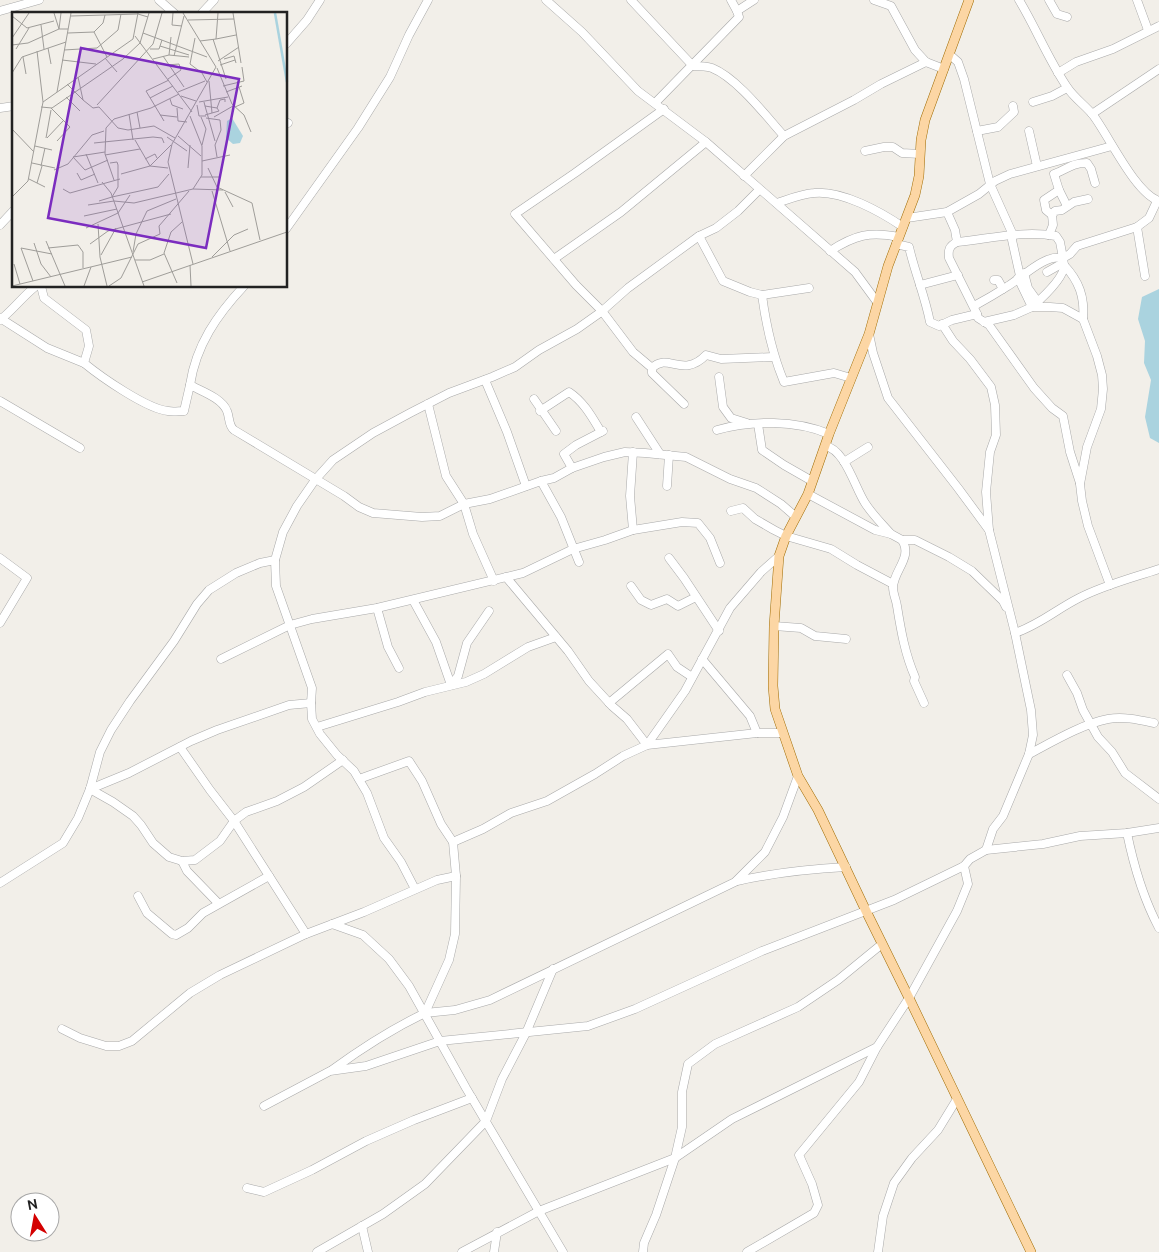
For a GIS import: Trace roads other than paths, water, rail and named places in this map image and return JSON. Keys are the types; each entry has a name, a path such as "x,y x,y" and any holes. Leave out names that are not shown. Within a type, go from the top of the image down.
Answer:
{"main road":[{"path":"969,0 925,120 919,176 869,334 829,434 808,494 786,536 779,556 774,626 773,686 775,709 798,776 818,810 846,867 1031,1252"}],"street":[{"path":"0,11 39,0"},
{"path":"159,0 173,12"},
{"path":"203,12 214,0"},
{"path":"288,42 307,20 320,0"},
{"path":"288,227 358,128 390,77 408,35 428,0"},
{"path":"546,0 582,32 638,91 656,102 706,142 855,272 878,302"},
{"path":"656,102 739,17 731,0"},
{"path":"737,11 754,0"},
{"path":"874,0 890,6 915,50 926,62 944,69"},
{"path":"1019,0 1032,20 1067,88 1092,114 1144,192 1158,201 1149,218 1137,228 1077,246 1063,262 1047,272"},
{"path":"1049,0 1057,14 1067,17"},
{"path":"1137,0 1148,30"},
{"path":"634,1 692,66 711,68 724,75 737,85 784,136"},
{"path":"1058,73 1076,62 1114,49 1159,26"},
{"path":"950,55 958,62 964,79 990,184 1013,235 1012,240 1021,276 1035,305"},
{"path":"744,176 784,136 926,62"},
{"path":"1092,114 1159,69"},
{"path":"1032,102 1052,96 1067,88"},
{"path":"977,131 998,127 1014,112 1013,106"},
{"path":"664,109 515,214 602,310 633,352 652,368 652,373 684,404"},
{"path":"1029,131 1037,166"},
{"path":"554,259 621,212 706,142"},
{"path":"907,218 947,212 979,194 990,184 1010,174 1112,146"},
{"path":"865,151 893,147 902,153 920,154"},
{"path":"1067,206 1054,174 1064,170 1069,165 1087,163 1091,169 1094,183"},
{"path":"415,889 401,862 384,838 367,793 354,771 320,734 312,719 312,688 276,586 275,560 283,532 297,506 315,480 333,460 373,433 449,393 515,367 539,350 577,329 628,288 699,236 716,228 759,190"},
{"path":"1052,215 1046,210 1044,200 1059,190"},
{"path":"777,204 802,194 816,192 828,194 868,207 903,227"},
{"path":"1049,235 1052,215 1055,211 1062,210 1074,202 1088,199"},
{"path":"0,225 12,212"},
{"path":"947,212 955,230 957,242"},
{"path":"1137,228 1146,276"},
{"path":"830,251 844,242 862,235 874,233 898,240 909,247 914,270 927,305 930,322 939,326 976,310 1021,276 1053,258 1063,262 1078,282 1083,319 1102,374 1101,409 1086,447 1080,484"},
{"path":"984,322 1014,315 1035,305 1053,286 1061,274 1063,262 1060,242 1056,236 1013,235 957,242 951,245 948,252 978,318 984,322 989,325 1034,388 1052,408 1063,416 1070,452 1080,484 1088,526 1110,585"},
{"path":"699,236 723,281 762,295 809,288"},
{"path":"920,285 958,275"},
{"path":"994,280 998,280 1003,289"},
{"path":"0,319 8,315 33,288"},
{"path":"42,288 44,298 86,330 89,346 84,363"},
{"path":"0,319 47,348 84,363 103,379 141,401 167,411 184,411 192,369 202,342 213,323 242,288"},
{"path":"762,295 766,328 773,357 784,382 834,373 851,378"},
{"path":"1035,305 1064,308 1083,319"},
{"path":"942,324 953,341 970,359 991,387 995,405 996,435 990,452 986,492 989,530 1015,633 1033,723 1033,735 1028,754 1003,816 993,829 986,850"},
{"path":"869,334 873,353 888,398 989,530"},
{"path":"652,368 656,363 666,361 675,366 689,366 700,361 706,355 721,359 773,357"},
{"path":"719,377 723,407 731,418 755,424"},
{"path":"485,380 507,432 526,486"},
{"path":"190,385 220,402 227,410 230,427 234,430 344,496 358,507 372,513 422,517 440,516 464,504 554,478 572,468 604,457 633,452 686,457 730,479 756,488 781,504 796,517"},
{"path":"540,411 569,392 577,397 587,408 602,432 576,444 564,454 572,468"},
{"path":"534,399 540,411 556,431"},
{"path":"0,401 80,448"},
{"path":"428,404 446,476 464,504 473,534 494,581"},
{"path":"636,417 665,454 667,486"},
{"path":"755,424 762,450 784,465 812,480"},
{"path":"717,430 731,426 755,424 792,426 819,430 829,434"},
{"path":"825,446 834,450 844,462 866,504 890,534"},
{"path":"844,462 868,447"},
{"path":"633,452 630,496 633,530"},
{"path":"541,481 561,517 579,562"},
{"path":"808,494 875,530 902,540 906,545 905,557 893,584 902,643 915,678 914,682 924,703"},
{"path":"730,511 743,508 755,519 786,536 831,549 893,584"},
{"path":"221,659 290,626 312,619 377,608 523,573 573,549 633,530 682,522 698,523 710,538 720,563"},
{"path":"902,540 915,540 972,571 1003,602 1010,616"},
{"path":"647,745 685,691 730,608 745,589 779,556"},
{"path":"0,558 27,578 0,623"},
{"path":"669,558 718,631"},
{"path":"2,881 63,843 78,818 90,789 100,752 111,730 174,641 197,604 209,590 236,573 260,563 275,560"},
{"path":"1015,633 1041,622 1078,598 1159,569"},
{"path":"506,577 556,637 589,681 626,719 647,745"},
{"path":"631,586 641,600 651,605 667,599 678,606 696,597"},
{"path":"413,600 436,642 451,685"},
{"path":"377,608 388,646 399,668"},
{"path":"451,685 458,676 467,643 489,611"},
{"path":"774,626 801,628 815,636 846,639"},
{"path":"317,727 425,692 466,682 484,674 528,648 556,637"},
{"path":"609,703 668,654 677,667 692,677"},
{"path":"702,660 750,716 757,733"},
{"path":"1067,675 1077,693 1082,710 1098,737 1112,752 1125,773 1159,800"},
{"path":"90,789 129,772 191,740 289,705 311,703"},
{"path":"1028,754 1090,725 1108,719 1137,720 1154,723"},
{"path":"453,842 483,829 511,812 548,801 623,756 647,745 757,733 782,733"},
{"path":"180,747 234,821 306,934"},
{"path":"90,789 133,816 153,843 169,857 182,861 195,860 211,848 226,833 234,821 246,812 277,801 304,786 343,760"},
{"path":"358,779 409,761 422,781 441,824 453,842 456,876 455,934 449,960 425,1014"},
{"path":"735,882 765,852 783,817 798,776"},
{"path":"330,1071 366,1066 440,1041 526,1034 588,1026 635,1009 762,952 866,911 964,866 970,859 986,850 1043,844 1080,836 1127,833 1159,828"},
{"path":"1127,833 1135,870 1148,908 1159,928"},
{"path":"182,861 187,871 218,903"},
{"path":"747,1252 814,1213 818,1205 812,1184 799,1155 859,1082 877,1048 909,998 957,911 968,884 964,866"},
{"path":"264,1106 330,1071 364,1047 402,1024 425,1014 455,1010 490,1000 735,882 767,874 846,867"},
{"path":"138,896 147,913 172,934 176,935 188,928 203,913 218,903 269,876"},
{"path":"62,1029 80,1038 106,1046 119,1046 132,1041 169,1009 220,975 306,934 364,912 437,880 456,876"},
{"path":"332,924 363,935 389,959 409,986 472,1098 564,1252"},
{"path":"644,1252 644,1243 656,1215 675,1158 682,1127 682,1092 688,1064 714,1044 798,1007 838,980 882,944"},
{"path":"317,1252 383,1214 425,1184 486,1121 502,1079 526,1034 553,969"},
{"path":"462,1252 539,1211 675,1158 732,1119 877,1048"},
{"path":"247,1188 264,1192 312,1170 366,1141 472,1098"},
{"path":"878,1252 883,1216 894,1183 912,1158 938,1130 957,1099"},
{"path":"362,1226 368,1252"},
{"path":"494,1252 497,1232"}],"water":[{"path":"1159,289 1159,443 1150,438 1145,417 1151,380 1144,363 1145,341 1138,319 1142,297"}]}
